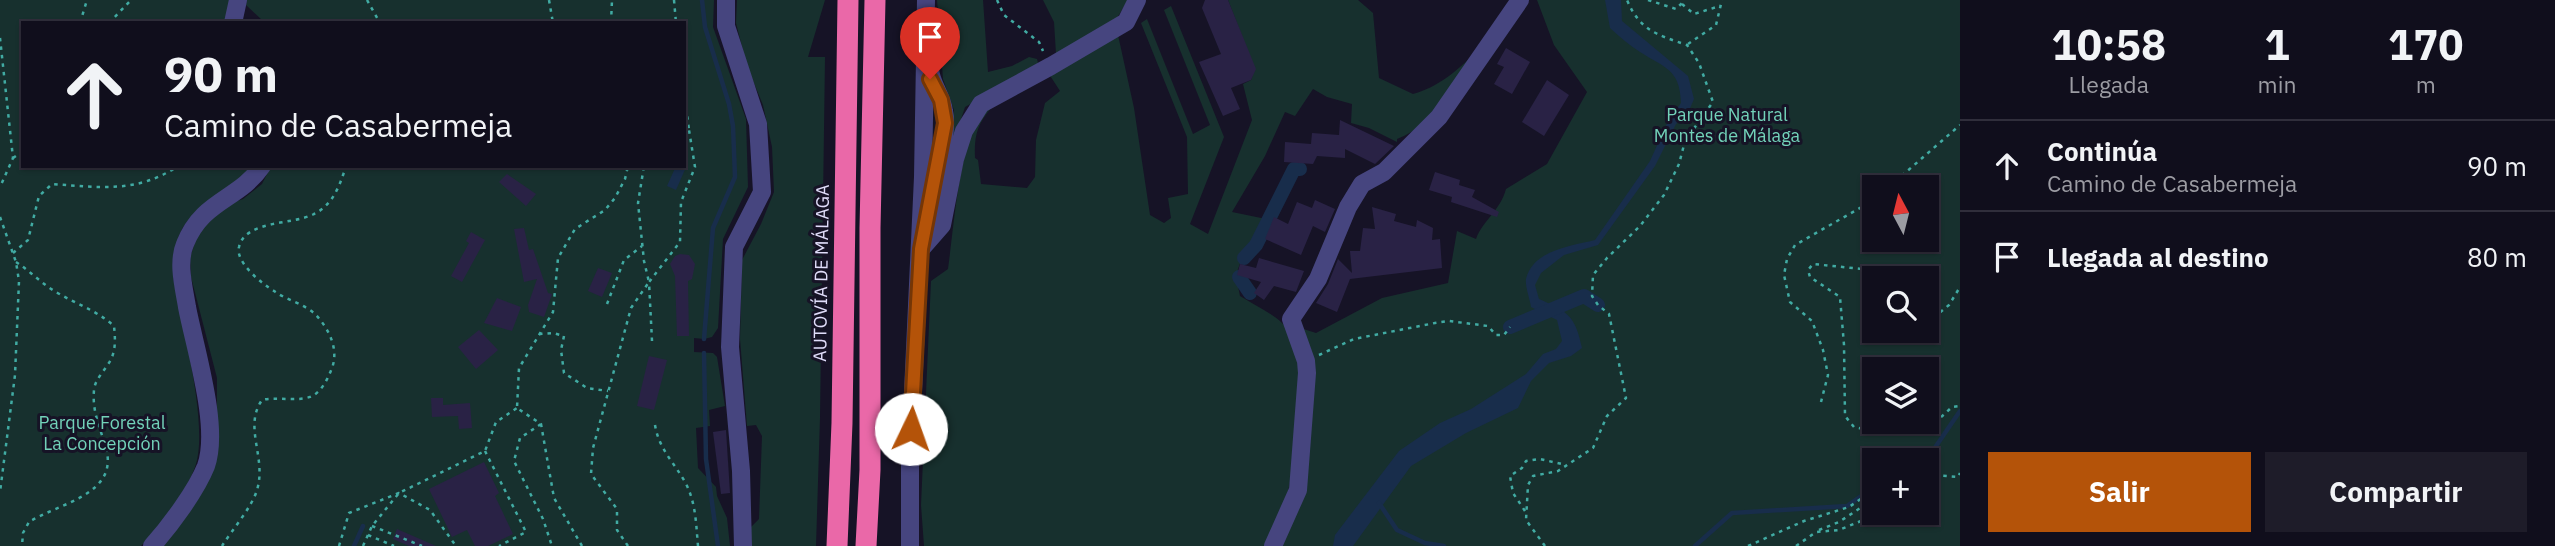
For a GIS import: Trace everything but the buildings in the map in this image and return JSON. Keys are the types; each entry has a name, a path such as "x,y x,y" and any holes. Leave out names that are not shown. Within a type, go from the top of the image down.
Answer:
{"highway":[{"name":"AUTOVÍA DE MÁLAGA","path":"837,546 842,423 848,0"},
{"path":"866,546 870,470 870,228 875,0"}],"street":[{"path":"233,21 238,0"},
{"path":"726,0 726,26 758,124 762,192 734,247 730,347 741,471 743,546"},
{"path":"910,546 910,456 921,249 945,123 941,100 930,79 928,45 925,43 926,0"},
{"path":"921,249 942,225 955,159 970,118 981,104 1129,27 1137,0"},
{"path":"1273,546 1298,490 1307,361 1291,319 1318,279 1348,207 1362,184 1384,172 1439,117 1521,0"},
{"path":"152,546 173,522 206,466 210,439 204,382 182,279 183,246 198,218 220,200 252,181 261,168"}],"path":[{"path":"81,21 87,0"},
{"path":"111,21 131,0"},
{"path":"367,0 379,21"},
{"path":"549,0 553,21"},
{"path":"611,21 612,0"},
{"path":"674,0 676,21"},
{"path":"997,0 1004,15 1039,42 1051,66"},
{"path":"1545,546 1526,520 1528,485 1533,476 1558,471 1592,448 1607,416 1626,398 1609,314 1592,296 1593,275 1606,258 1640,226 1664,195 1679,164 1685,141 1713,102 1702,70 1687,45 1653,32 1632,12 1627,0"},
{"path":"1648,0 1676,9 1685,0"},
{"path":"1687,45 1716,25 1722,0"},
{"path":"1682,4 1694,14 1720,6"},
{"path":"0,38 13,158 0,187"},
{"path":"628,546 617,530 617,509 591,474 593,448 631,308 680,242 681,202 695,167 686,107"},
{"path":"1903,175 1960,125"},
{"path":"686,127 689,130"},
{"path":"13,158 21,152"},
{"path":"12,253 28,240 39,196 52,184 106,188 135,186 175,168"},
{"path":"222,546 256,493 260,456 253,424 255,409 262,400 274,397 313,396 325,384 335,359 335,347 315,313 264,284 240,259 239,247 247,233 267,225 293,222 316,214 331,200 341,184 345,168"},
{"path":"517,408 519,368 553,312 558,258 575,229 605,210 615,198 628,168"},
{"path":"644,168 638,203 649,282 652,341"},
{"path":"1821,402 1828,375 1823,350 1812,321 1790,302 1784,275 1787,259 1795,245 1862,207"},
{"path":"0,217 16,262 19,281 15,375 0,492"},
{"path":"607,304 624,260 642,245"},
{"path":"16,262 33,272 54,291 103,316 114,326 116,341 113,356 95,385 93,405 108,456 108,470 101,484 29,522 23,533 22,546"},
{"path":"1862,270 1813,264 1808,270 1811,277 1840,296 1845,416 1854,427 1872,431 1901,430 1938,420 1952,407 1959,406"},
{"path":"1939,313 1949,305 1960,287"},
{"path":"1307,361 1354,339 1434,323 1450,321 1488,326 1496,335 1504,335 1510,327"},
{"path":"539,334 553,333 564,336 561,350 564,373 587,387 610,391"},
{"path":"517,408 541,424 554,498 582,546"},
{"path":"338,546 349,513 485,451 496,422 517,408"},
{"path":"541,424 520,438 514,460 543,519 552,546"},
{"path":"654,425 658,441 686,483 694,501 698,546"},
{"path":"485,451 526,533 499,546"},
{"path":"1525,511 1513,493 1510,475 1522,468 1526,461 1540,459 1568,466"},
{"path":"1939,475 1958,477 1960,473"},
{"path":"363,546 372,526 399,492"},
{"path":"399,492 430,510 456,546"},
{"path":"1748,546 1804,521 1849,507 1862,498"},
{"path":"1796,546 1816,531 1839,522 1862,507"},
{"path":"1816,531 1839,530 1862,520"},
{"path":"372,526 422,546"},
{"path":"368,535 394,546"},
{"path":"378,546 379,540"}],"green space":[{"name":"Parque Forestal La Concepción","path":"0,0 231,0 226,21 21,21 21,168 251,168 191,217 179,236 176,247 173,276 197,401 199,427 199,449 195,467 179,499 141,546 0,546"},
{"path":"247,0 714,0 713,27 746,119 748,187 723,239 718,328 712,337 694,338 694,352 713,353 717,357 725,406 709,410 710,426 696,428 698,468 716,487 727,518 730,546 162,546 180,523 217,414 217,378 191,277 190,257 198,234 208,219 226,205 243,199 262,184 270,168 686,168 686,21 262,21 246,5"},
{"path":"737,0 825,0 808,57 825,57 816,546 752,546 750,528 759,519 762,436 756,425 747,426 740,339 742,260 774,192 772,147 763,105 747,66 736,23"},
{"path":"937,0 983,0 988,72 1012,66 1029,57 1037,59 1039,67 965,107 945,168 954,110 943,79"},
{"path":"1043,0 1128,0 1117,18 1056,54 1054,22"},
{"path":"1228,0 1358,0 1373,13 1379,78 1413,94 1445,79 1488,40 1449,97 1425,122 1397,139 1397,142 1369,128 1351,123 1352,104 1327,97 1313,89 1295,116 1285,112 1265,156 1232,212 1266,219 1238,268 1240,296 1276,318 1288,329 1296,348 1299,367 1299,412 1291,477 1286,498 1265,546 924,546 921,505 931,281 948,269 962,170 978,113 991,108 982,120 975,143 975,158 978,160 981,184 1027,188 1035,177 1036,140 1045,103 1060,91 1049,74 1118,35 1134,108 1150,215 1164,223 1171,218 1168,198 1188,194 1187,137 1141,23 1147,19 1193,134 1210,125 1164,10 1171,6 1224,137 1190,224 1208,234 1252,120 1243,84 1251,80 1255,69"},
{"name":"Parque Natural Montes de Málaga","path":"1537,0 1960,0 1960,546 1281,546 1307,490 1297,327 1316,333 1382,298 1448,283 1457,231 1476,239 1506,189 1547,164 1587,92 1554,45"}],"water":[{"path":"1605,0 1621,0 1622,21 1688,76 1694,99 1688,113 1676,124 1655,166 1598,245 1564,255 1541,273 1535,285 1539,299 1557,307 1573,321 1582,348 1571,356 1549,363 1531,381 1518,408 1466,433 1411,466 1353,546 1333,546 1335,535 1399,451 1440,423 1471,409 1526,374 1543,354 1556,349 1562,341 1557,320 1531,307 1526,282 1530,269 1545,255 1564,247 1595,240 1650,161 1669,119 1681,103 1678,83 1670,71 1610,28"},
{"path":"675,168 686,168 676,190 667,186"}],"waterway":[{"path":"702,0 705,27 729,104 733,126 735,177 713,228 704,339"},
{"path":"1244,258 1256,245 1294,169 1300,169"},
{"path":"1239,277 1250,293"},
{"path":"1510,327 1584,296 1598,305"},
{"path":"704,353 706,459 718,546"},
{"path":"1935,448 1960,411"},
{"path":"1695,546 1732,513 1847,506 1862,495"},
{"path":"1379,503 1397,530 1425,543 1444,546"},
{"path":"354,546 363,526"}],"route":[{"path":"911,429 921,249 945,123 941,100 930,79"}]}
